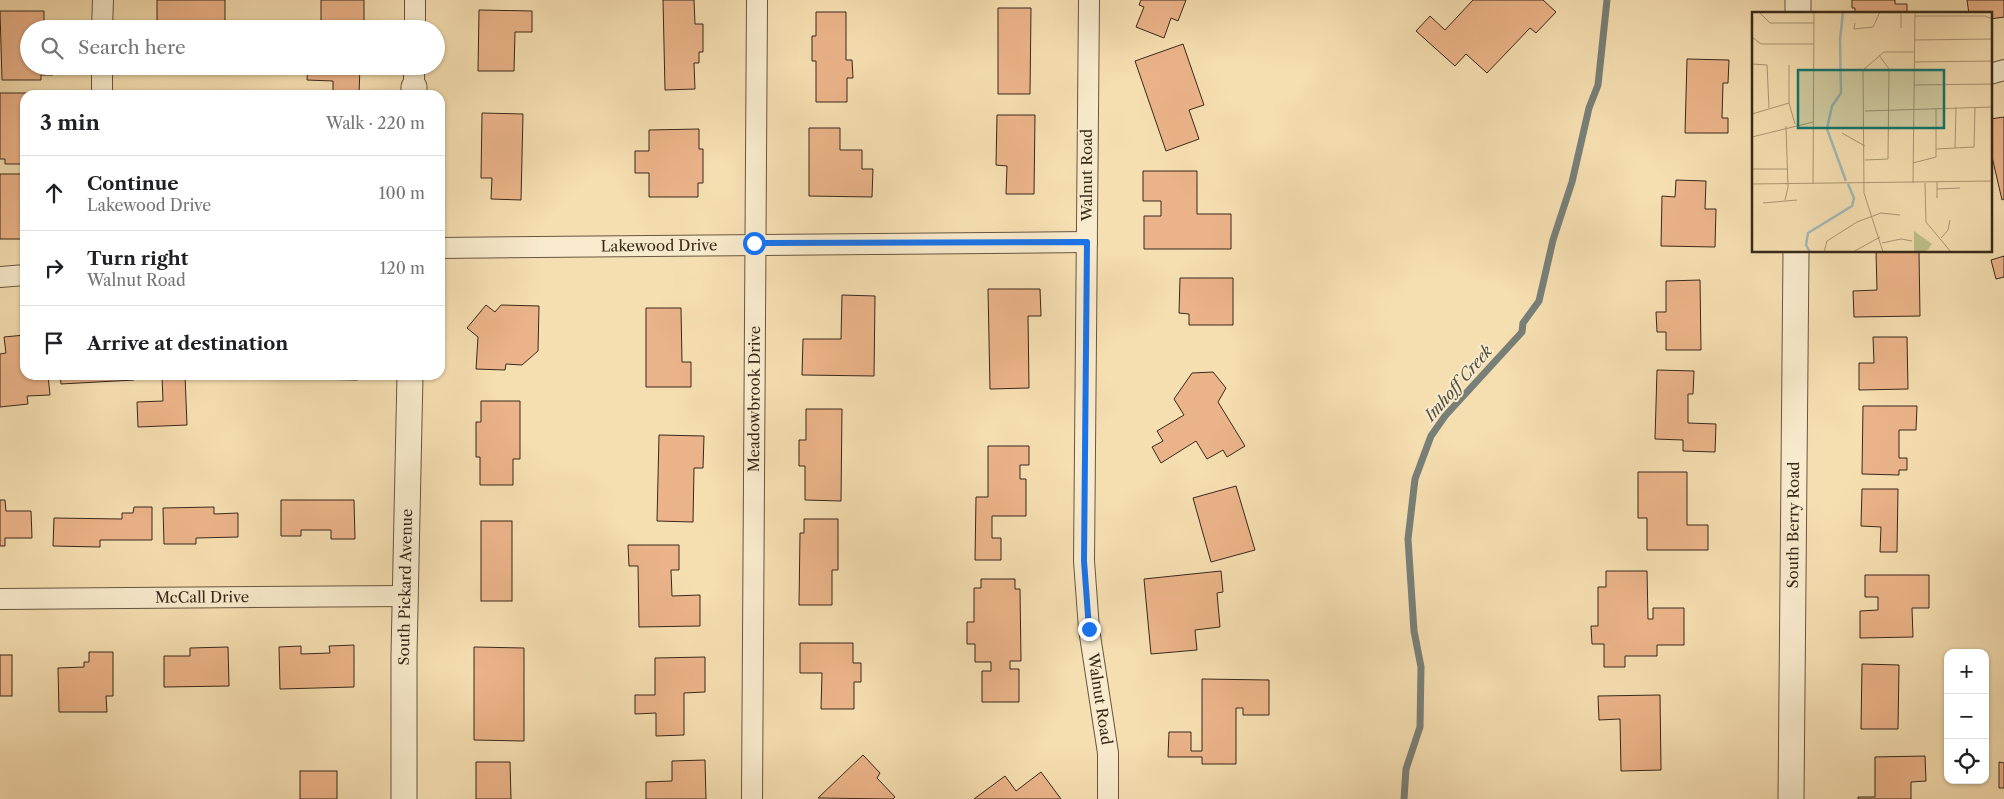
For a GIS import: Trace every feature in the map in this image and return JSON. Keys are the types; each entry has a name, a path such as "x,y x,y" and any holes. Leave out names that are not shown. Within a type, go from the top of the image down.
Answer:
{"street":[{"path":"102,20 103,0"},
{"path":"415,0 415,20"},
{"name":"Meadowbrook Drive","path":"752,799 757,0"},
{"name":"Walnut Road","path":"1089,0 1084,561 1089,629 1108,753 1108,799"},
{"path":"102,75 102,90"},
{"name":"Lakewood Drive","path":"445,248 754,243 1087,242"},
{"name":"South Berry Road","path":"1791,799 1796,252"},
{"path":"0,277 20,275"},
{"name":"South Pickard Avenue","path":"404,799 410,380"},
{"name":"McCall Drive","path":"0,599 406,596"}],"building":[{"path":"157,0 225,0 225,20 157,20"},
{"path":"321,0 364,0 364,20 321,20"},
{"path":"663,0 694,0 695,24 703,24 703,52 699,52 699,63 694,63 695,89 665,90"},
{"path":"1141,0 1186,0 1178,21 1171,18 1164,38 1136,27 1144,7 1139,5"},
{"path":"1473,0 1543,0 1556,12 1536,33 1530,28 1487,73 1466,54 1455,66 1416,31 1430,16 1445,30"},
{"path":"1852,0 1895,0 1895,4 1907,4 1907,12 1855,12 1855,8 1852,8"},
{"path":"1967,0 2004,0 2004,17 1992,19 1992,12 1969,12"},
{"path":"998,8 1031,8 1030,94 998,94"},
{"path":"479,10 532,11 532,32 515,32 514,71 478,71"},
{"path":"0,11 44,11 44,20 20,20 20,75 41,75 41,80 2,80"},
{"path":"816,12 846,12 846,60 852,60 853,78 847,78 847,102 816,102 816,61 812,61 812,36 816,36"},
{"path":"1183,44 1204,105 1189,110 1199,139 1166,151 1135,61"},
{"path":"1687,59 1729,60 1728,83 1723,83 1722,118 1728,118 1728,133 1685,133"},
{"path":"307,75 360,75 359,90 333,90 333,81 307,80"},
{"path":"0,93 20,93 20,164 5,164 5,159 0,159"},
{"path":"482,113 523,114 521,200 491,199 492,178 481,178"},
{"path":"997,115 1035,115 1034,194 1006,194 1007,166 996,165"},
{"path":"2004,117 2004,199 2002,200 1992,157 1992,119"},
{"path":"809,128 840,128 840,150 862,150 862,169 873,169 872,197 809,196"},
{"path":"699,129 699,149 703,149 703,183 698,183 698,197 649,197 649,173 635,173 635,151 649,151 649,130"},
{"path":"1143,171 1197,171 1197,214 1231,214 1231,249 1144,249 1144,216 1161,216 1161,201 1143,201"},
{"path":"0,174 20,174 20,239 0,239"},
{"path":"1676,180 1706,181 1705,209 1716,209 1715,247 1661,246 1662,196 1675,197"},
{"path":"1876,252 1919,252 1920,316 1854,317 1853,291 1877,290"},
{"path":"2004,256 2004,277 1996,279 1991,260"},
{"path":"1180,278 1233,278 1233,325 1189,325 1189,314 1179,313"},
{"path":"1700,280 1701,350 1666,350 1666,332 1657,332 1656,312 1666,312 1666,281"},
{"path":"988,289 1040,289 1041,316 1028,316 1029,388 990,389"},
{"path":"842,295 875,296 874,376 802,375 803,339 841,339"},
{"path":"486,305 495,312 501,305 539,306 538,351 522,365 506,364 505,370 476,369 478,337 467,328"},
{"path":"646,308 681,308 682,362 691,362 691,387 646,387"},
{"path":"20,335 20,380 48,380 50,395 27,396 28,404 0,407 0,354 6,353 4,337"},
{"path":"1873,337 1907,337 1908,389 1859,390 1859,363 1874,363"},
{"path":"1657,370 1694,371 1693,394 1688,394 1688,423 1716,424 1715,452 1683,451 1683,440 1655,439"},
{"path":"1213,372 1226,388 1218,402 1245,446 1227,457 1223,450 1207,459 1196,441 1161,463 1152,447 1163,441 1157,431 1184,415 1174,399 1192,373"},
{"path":"61,380 134,380 61,384"},
{"path":"162,380 185,380 187,425 138,427 137,402 163,401"},
{"path":"481,401 520,401 520,459 513,459 513,485 480,485 480,457 476,457 476,422 481,422"},
{"path":"1863,406 1917,406 1916,430 1899,430 1899,458 1907,458 1907,470 1899,470 1899,475 1862,474"},
{"path":"806,409 842,409 841,501 805,500 805,466 799,466 799,440 806,440"},
{"path":"659,435 704,436 703,468 694,468 693,522 657,521"},
{"path":"988,446 1029,446 1029,465 1020,465 1020,479 1026,479 1026,516 992,516 992,538 1001,538 1001,560 975,560 976,497 988,497"},
{"path":"1638,472 1687,472 1687,525 1708,525 1708,550 1647,550 1647,518 1638,518"},
{"path":"1236,486 1255,550 1211,562 1193,498"},
{"path":"1862,489 1898,489 1897,552 1880,552 1881,527 1861,526"},
{"path":"0,500 5,500 6,511 31,511 32,538 5,538 5,546 0,546"},
{"path":"281,500 354,500 355,539 331,539 331,530 301,530 301,536 281,536"},
{"path":"134,507 152,507 152,540 100,540 100,547 53,546 54,518 122,519 122,513 133,513"},
{"path":"214,507 214,514 238,513 238,537 196,538 196,544 164,544 163,508"},
{"path":"804,519 838,519 838,570 832,570 832,605 799,605 800,533 804,533"},
{"path":"481,521 512,521 512,601 481,601"},
{"path":"628,545 679,545 679,570 671,570 672,596 700,595 700,626 639,627 638,566 629,566"},
{"path":"1221,571 1223,592 1217,593 1220,627 1195,630 1197,650 1151,654 1144,579"},
{"path":"1606,571 1647,571 1648,619 1653,619 1653,608 1684,608 1684,645 1657,645 1657,656 1625,656 1625,667 1604,667 1604,644 1592,644 1591,626 1598,626 1598,587 1606,587"},
{"path":"1865,575 1929,575 1929,608 1912,608 1913,637 1860,638 1860,611 1878,610 1878,597 1865,597"},
{"path":"981,579 1015,579 1015,589 1020,589 1021,661 1010,661 1010,669 1019,669 1019,702 982,702 982,671 991,671 991,662 975,662 975,644 967,644 967,622 974,622 974,588 981,588"},
{"path":"800,643 853,643 853,663 861,663 861,682 854,682 854,709 821,709 822,673 800,673"},
{"path":"354,645 354,687 280,689 279,647 301,646 301,654 330,653 329,646"},
{"path":"228,647 229,686 164,687 164,656 190,656 190,648"},
{"path":"474,647 524,648 524,741 474,740"},
{"path":"89,652 113,652 113,696 106,696 107,712 59,712 58,668 84,667 84,662 89,662"},
{"path":"0,655 12,655 12,696 0,696"},
{"path":"705,657 705,692 684,693 684,735 656,736 656,713 635,714 635,695 655,695 655,658"},
{"path":"1862,664 1899,665 1898,729 1861,729"},
{"path":"1202,679 1269,680 1269,715 1243,715 1243,708 1236,708 1236,764 1202,764 1202,757 1168,757 1169,732 1191,732 1191,751 1202,751"},
{"path":"1660,695 1661,770 1621,771 1620,719 1599,720 1598,696"},
{"path":"863,755 880,773 877,778 895,797 893,799 818,798"},
{"path":"1925,756 1926,781 1911,782 1911,799 1858,799 1858,797 1875,797 1875,757"},
{"path":"705,760 706,799 646,799 646,782 672,781 672,761"},
{"path":"476,762 510,762 511,799 476,799"},
{"path":"1999,762 2004,763 2004,788 1999,788"},
{"path":"300,771 337,771 337,799 300,799"},
{"path":"1041,772 1061,799 974,799 1005,776 1016,791"}],"waterway":[{"name":"Imhoff Creek","path":"1404,799 1406,769 1420,727 1421,667 1414,631 1408,539 1415,479 1431,436 1445,416 1522,332 1523,323 1539,301 1553,240 1572,182 1589,108 1598,85 1607,0"}],"route":[{"path":"754,243 1087,242 1084,561 1089,629"}]}
